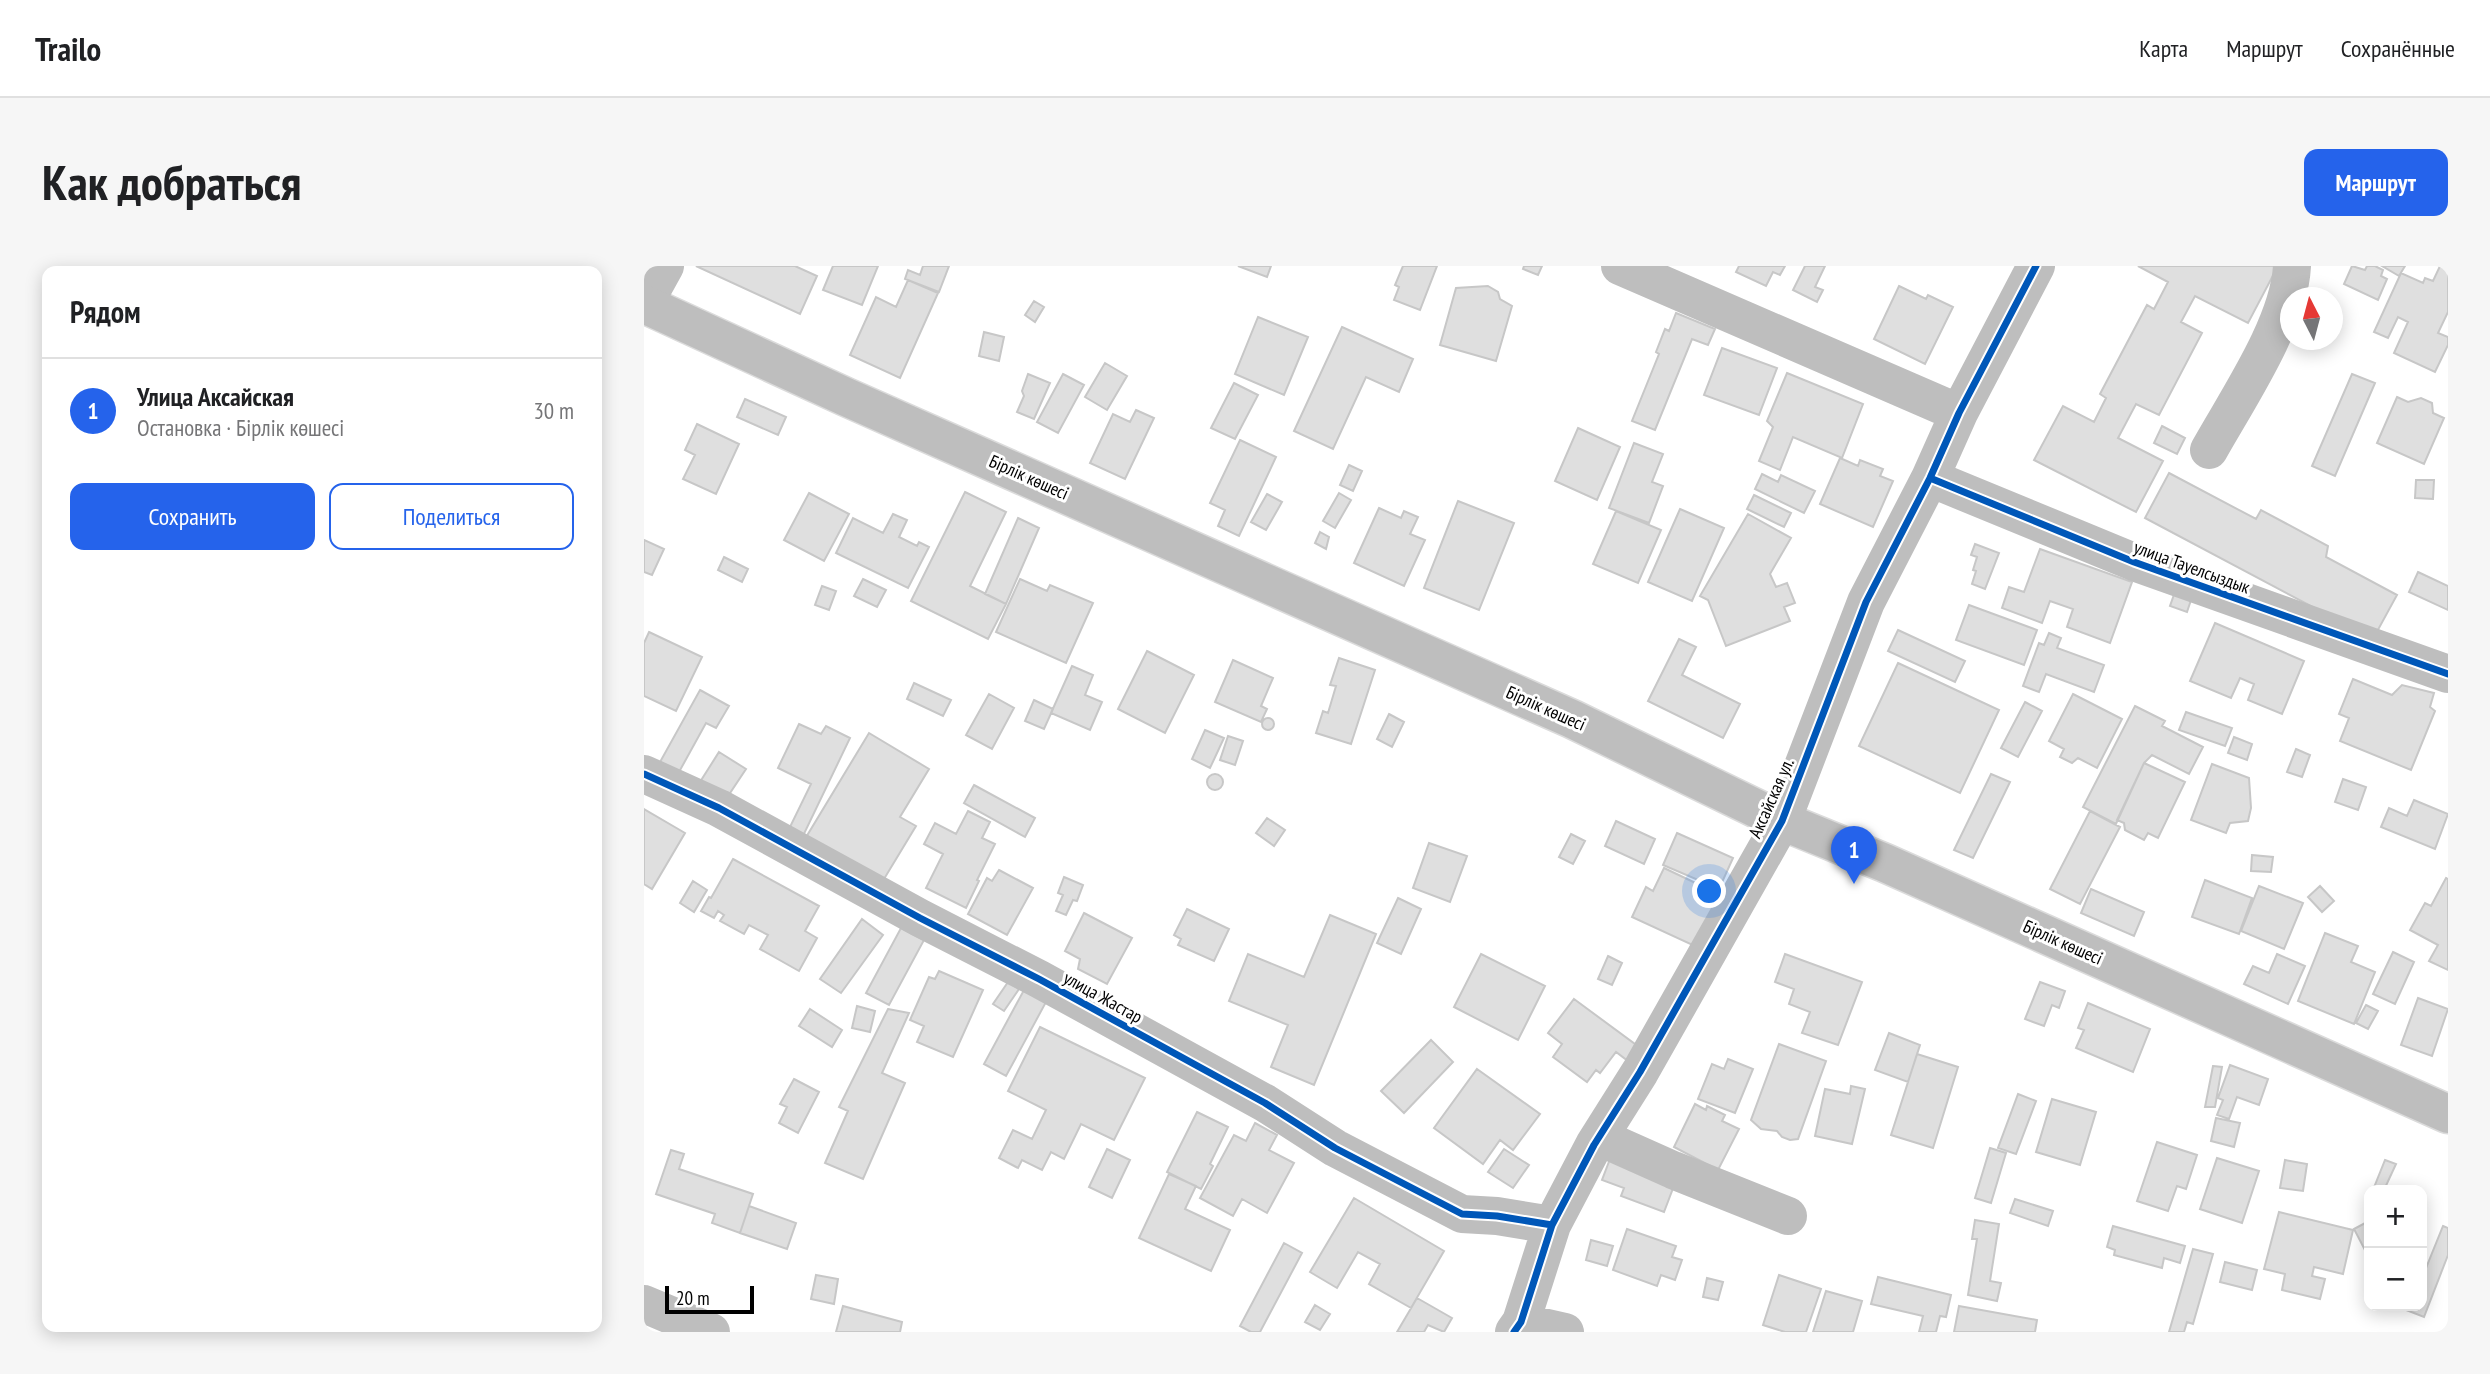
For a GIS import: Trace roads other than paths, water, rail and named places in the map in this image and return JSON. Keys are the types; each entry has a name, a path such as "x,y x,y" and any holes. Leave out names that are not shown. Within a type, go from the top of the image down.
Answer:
{"street":[{"path":"644,304 665,266"},
{"path":"1620,266 1959,413"},
{"name":"Аксайская ул.","path":"1517,1327 1552,1226 1599,1137 1640,1072 1782,821 1866,602 1930,478 1959,413 2036,266"},
{"path":"2209,450 2281,318 2291,283 2292,266"},
{"name":"Бірлік көшесі","path":"644,304 846,397 1572,719 1782,821 1898,869 2448,1114"},
{"name":"улица Тауелсыздык","path":"1930,478 2134,562 2448,674"},
{"name":"улица Жастар","path":"644,774 719,808 920,918 1039,979 1265,1103 1335,1148 1462,1214 1497,1216 1552,1226"},
{"path":"1599,1137 1788,1216"},
{"path":"644,1304 712,1332"},
{"path":"1517,1327 1564,1332"}],"place":[{"name":"Улица Аксайская","path":"1854,884"}]}
